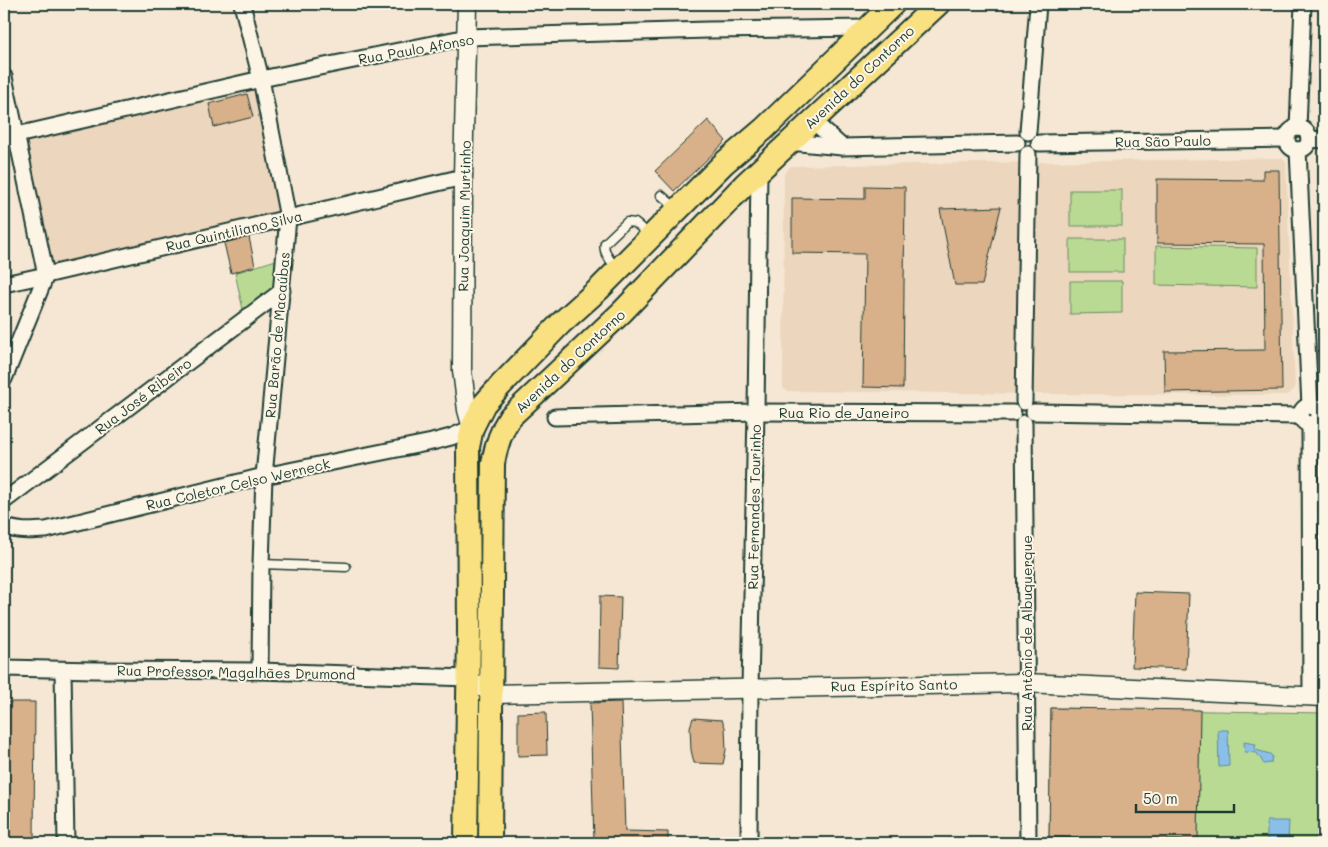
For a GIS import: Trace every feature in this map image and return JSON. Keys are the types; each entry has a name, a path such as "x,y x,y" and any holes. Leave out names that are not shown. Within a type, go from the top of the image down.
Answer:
{"main road":[{"name":"Avenida do Contorno","path":"466,843 468,447 472,428 484,404 562,323 651,236 669,202 724,163 764,130 893,4"},
{"name":"Avenida do Contorno","path":"490,843 493,464 502,429 510,418 622,312 759,171 938,4"},
{"path":"472,428 493,464"}],"street":[{"name":"Rua Barão de Macaúbas","path":"242,4 261,79 288,218 264,476 260,671"},
{"name":"Rua Joaquim Murtinho","path":"467,4 463,177 462,370 467,410 472,428"},
{"path":"1028,139 1038,4"},
{"path":"1298,128 1303,4"},
{"name":"Rua Paulo Afonso","path":"10,137 261,79 467,37 708,30 867,28"},
{"path":"4,77 10,137 46,275 4,379"},
{"path":"812,120 842,147"},
{"path":"1311,143 1292,148 1286,139 1288,132 1298,128 1304,130 1311,143 1317,697"},
{"name":"Rua São Paulo","path":"789,142 842,147 1028,139 1286,139"},
{"name":"Rua Antônio de Albuquerque","path":"1028,139 1037,150 1028,154 1024,412 1028,843"},
{"name":"Rua Fernandes Tourinho","path":"749,843 759,171"},
{"name":"Rua Quintiliano Silva","path":"4,284 463,177"},
{"name":"Rua José Ribeiro","path":"4,501 282,291"},
{"name":"Rua Rio de Janeiro","path":"555,417 756,412 1313,415"},
{"name":"Rua Coletor Celso Werneck","path":"4,526 27,532 46,530 264,476 432,442 451,437 472,428"},
{"name":"Rua Professor Magalhães Drumond","path":"4,668 260,671 468,678"},
{"path":"63,670 66,843"},
{"path":"468,678 492,694"},
{"name":"Rua Espírito Santo","path":"492,694 1026,683 1317,697"}],"lane":[{"path":"261,564 346,567"}],"shaded area":[{"path":"261,81 288,220 49,276 18,135"},
{"path":"1282,158 1286,162 1295,388 1288,395 788,391 783,388 784,174 791,166"}],"green space":[{"path":"1070,190 1122,190 1122,226 1070,226"},
{"path":"288,220 280,291 245,319 235,273 279,259 277,223"},
{"path":"1070,239 1123,239 1123,272 1070,272"},
{"path":"1156,246 1257,248 1257,287 1156,285"},
{"path":"1070,281 1122,281 1122,313 1070,314"},
{"path":"1051,708 1324,713 1324,843 1049,843"}],"water":[{"path":"1218,730 1228,730 1229,766 1219,767"},
{"path":"1244,742 1256,744 1256,750 1270,754 1272,756 1271,763 1264,764 1257,753 1245,752"},
{"path":"1267,821 1289,821 1288,843 1267,843"}],"building":[{"path":"247,94 253,117 214,127 209,104"},
{"path":"708,120 726,141 674,191 655,171"},
{"path":"1263,170 1279,170 1282,390 1165,392 1164,351 1265,350 1264,244 1157,243 1157,179 1263,180"},
{"path":"865,186 905,187 903,388 863,387 865,254 792,253 792,198 865,199"},
{"path":"1001,207 982,285 955,285 940,209"},
{"path":"249,237 255,266 231,273 224,243"},
{"path":"1135,592 1189,594 1186,669 1132,667"},
{"path":"600,596 621,597 619,668 599,667"},
{"path":"4,702 35,702 34,843 4,843"},
{"path":"621,702 625,831 668,832 668,843 594,842 590,703"},
{"path":"1051,708 1200,710 1198,840 1049,837"},
{"path":"546,712 547,755 518,756 518,713"},
{"path":"693,718 722,720 725,727 726,750 723,764 694,763 691,750 690,727"}]}
